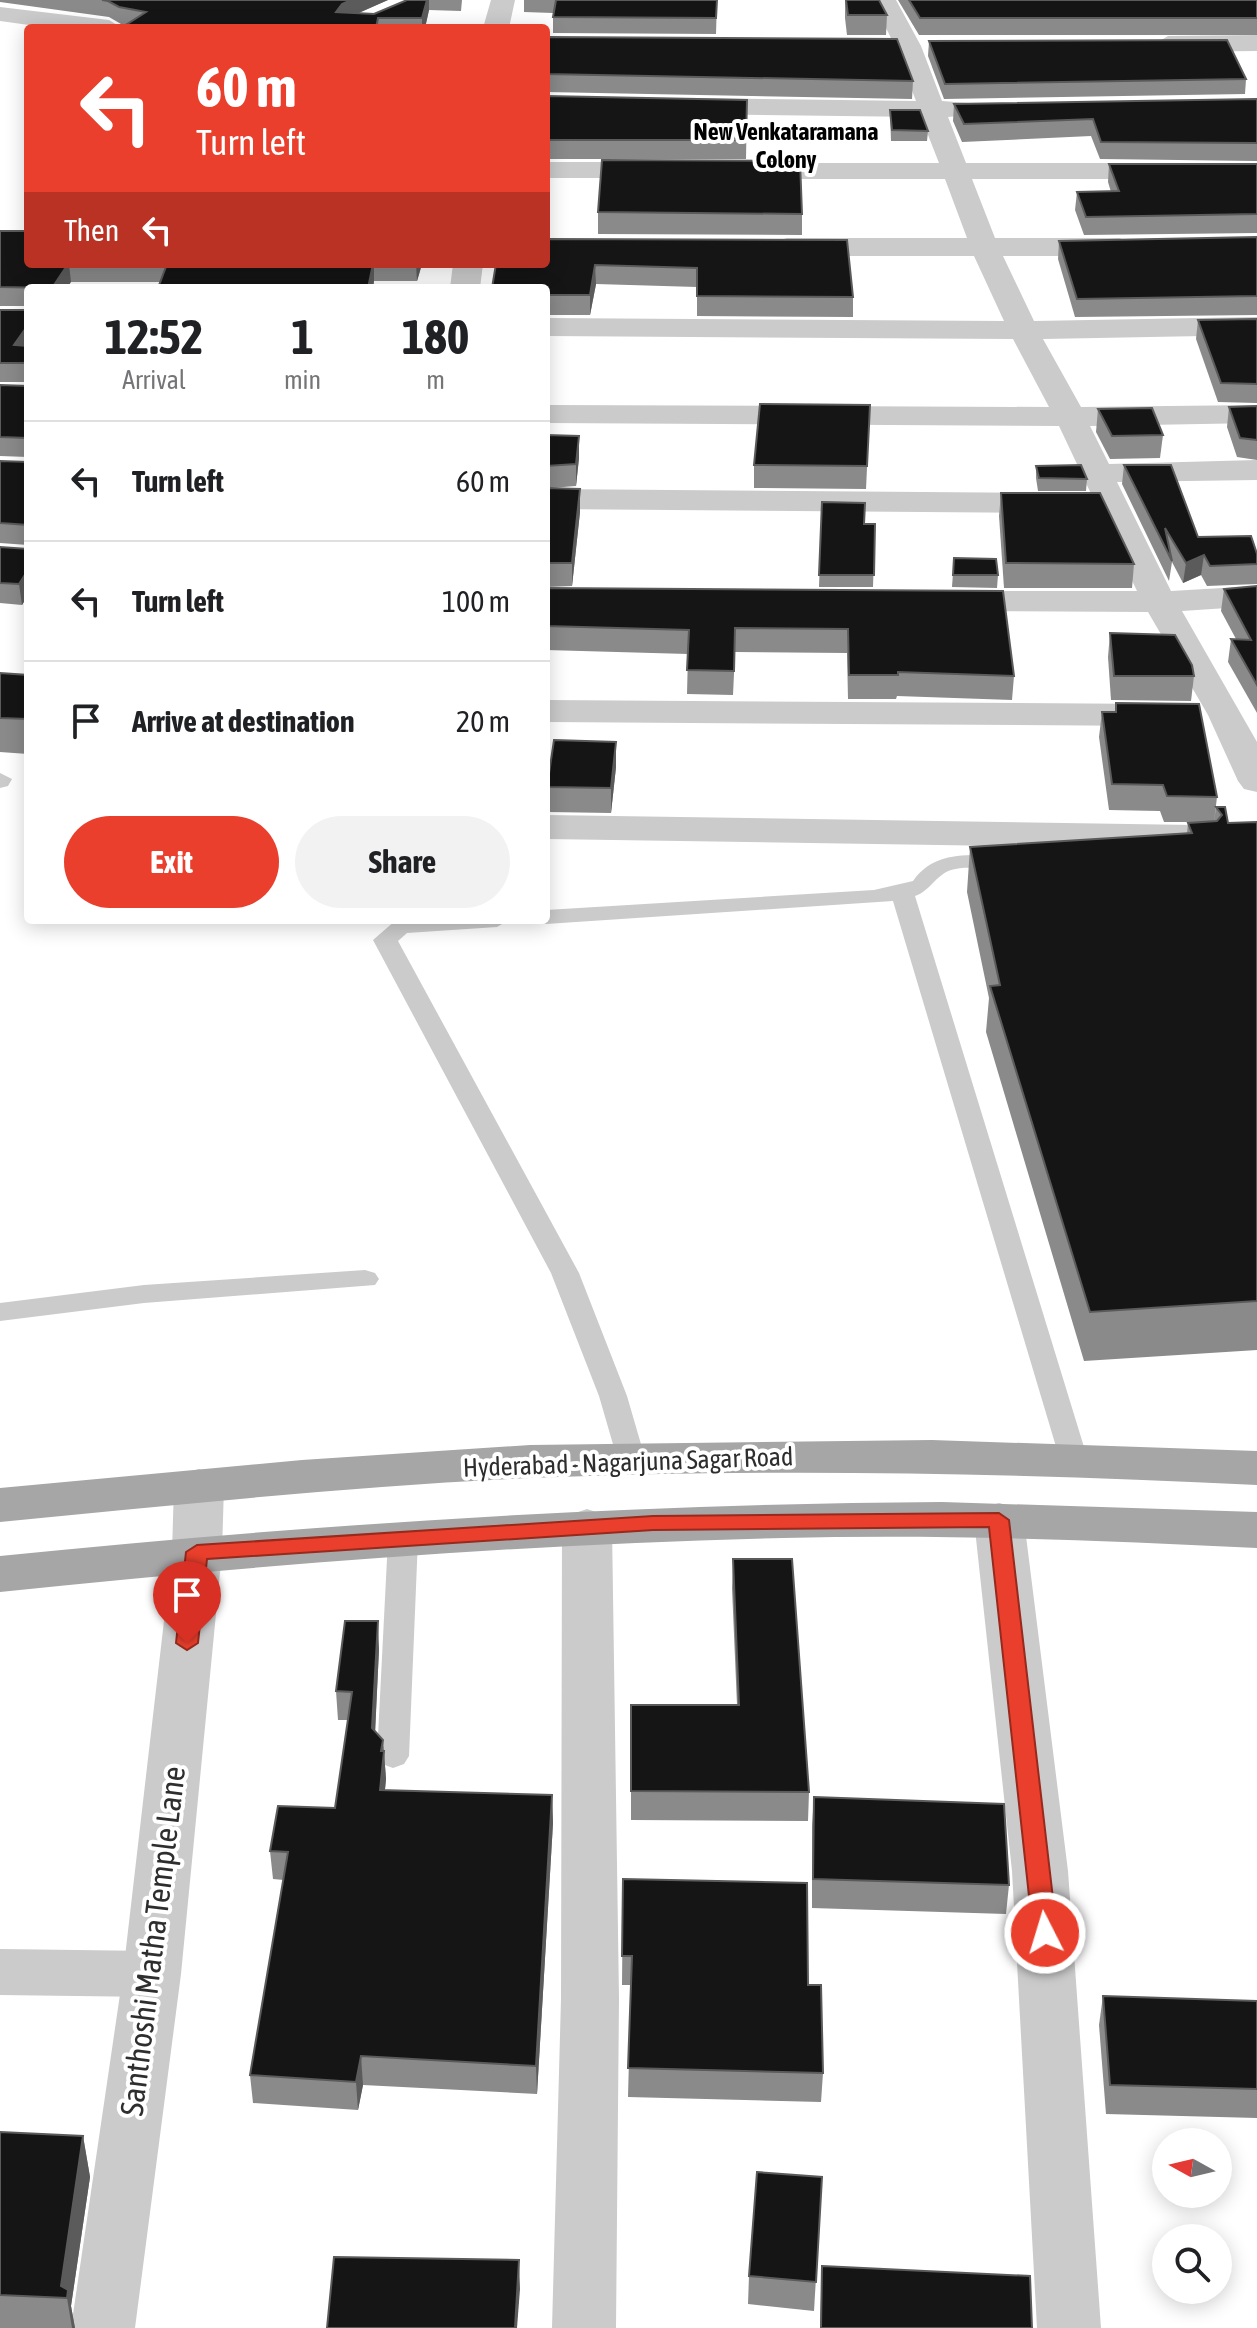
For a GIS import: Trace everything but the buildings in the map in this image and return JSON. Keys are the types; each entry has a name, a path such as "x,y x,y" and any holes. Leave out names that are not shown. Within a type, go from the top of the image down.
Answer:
{"main road":[{"name":"Hyderabad - Nagarjuna Sagar Road","path":"0,1505 276,1478 631,1458 895,1456 1257,1468"},
{"path":"0,1574 197,1552 653,1523 999,1520 1257,1530"}],"street":[{"path":"497,24 503,0"},
{"path":"884,0 893,46 931,110 958,172 985,249 1023,330 1070,417 1159,602 1226,715 1256,778"},
{"path":"0,14 78,24"},
{"path":"1146,44 1257,43"},
{"path":"893,46 940,46"},
{"path":"665,105 978,109"},
{"path":"550,170 689,170"},
{"path":"720,170 1257,171"},
{"path":"766,247 985,249 1145,246"},
{"path":"550,327 1023,330 1257,326"},
{"path":"550,414 1070,417 1257,414"},
{"path":"1096,472 1257,470"},
{"path":"550,499 1111,504"},
{"path":"919,601 1159,602 1257,596"},
{"path":"550,711 1226,715"},
{"path":"550,827 1257,838"},
{"name":"Santhoshi Matha Temple Lane","path":"103,2328 152,1974 197,1552 199,1486"},
{"path":"999,1520 1046,1948 1069,2328"},
{"path":"584,2328 590,1999 587,1527"},
{"path":"0,1972 152,1974"}],"lane":[{"path":"550,917 902,893 921,886 930,873 947,863 1026,862"},
{"path":"902,893 1074,1460"},
{"path":"432,924 400,926 385,940 565,1273 613,1396 631,1458"},
{"path":"0,1312 144,1294 365,1279"},
{"path":"393,1756 403,1539"}],"district":[{"name":"New Venkataramana Colony","path":"786,146"}],"route":[{"path":"187,1643 197,1552 653,1523 999,1520 1045,1933"}]}
